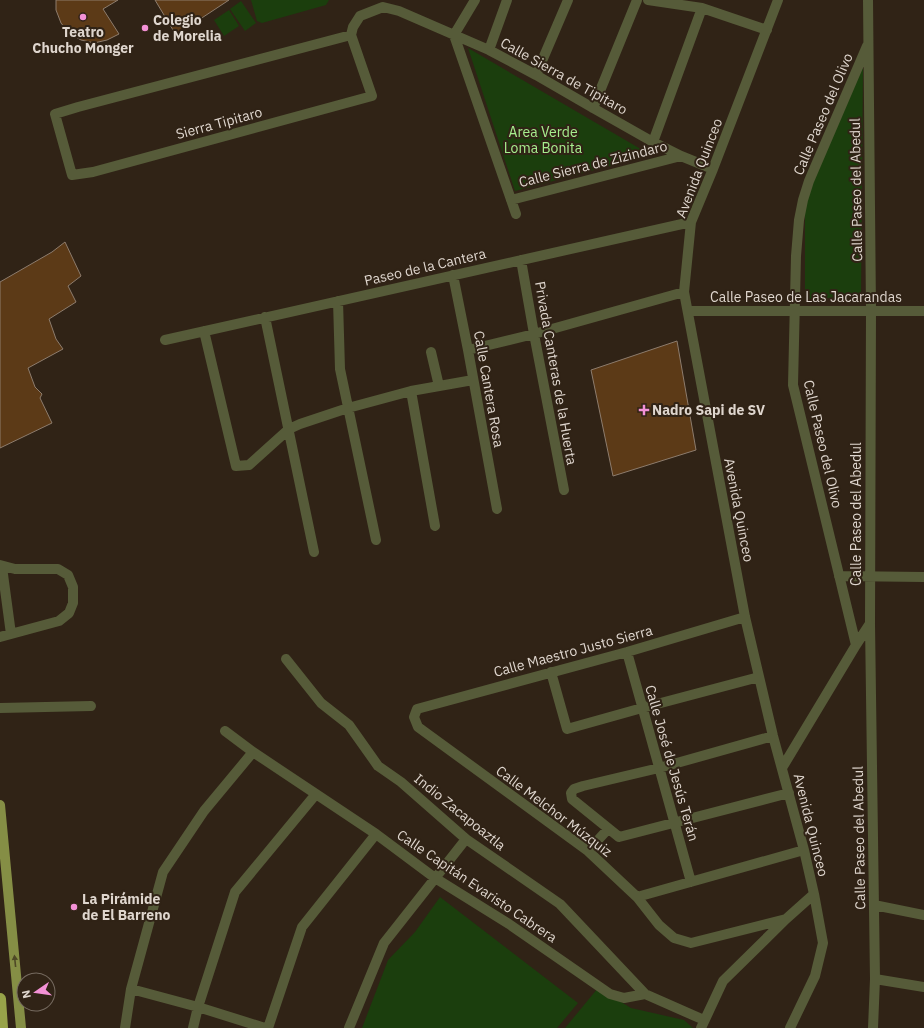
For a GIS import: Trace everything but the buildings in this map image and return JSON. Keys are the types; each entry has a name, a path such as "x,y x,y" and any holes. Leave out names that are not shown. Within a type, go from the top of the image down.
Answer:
{"highway":[{"path":"0,999 2,1028"}],"main road":[{"path":"0,805 22,1028"}],"street":[{"path":"475,0 454,35 516,214"},
{"path":"490,50 507,0"},
{"path":"536,75 568,0"},
{"path":"593,108 637,0"},
{"path":"648,0 702,8 767,30"},
{"name":"Avenida Quinceo","path":"778,0 692,222 684,292 745,618 773,736 804,850 823,943 815,976 790,1028"},
{"name":"Calle Paseo del Abedul","path":"868,0 871,311 869,576 875,979 873,1028"},
{"name":"Calle Sierra de Tipitaro","path":"351,35 353,27 360,16 383,7 400,11 490,50 653,142 681,156 713,169"},
{"path":"653,142 702,8"},
{"name":"Sierra Tipitaro","path":"351,35 372,96 93,172 72,175 56,114 351,35"},
{"name":"Calle Paseo del Olivo","path":"856,645 793,385 796,256 799,220 803,200 809,181 868,42"},
{"name":"Calle Sierra de Zizindaro","path":"511,200 681,156"},
{"name":"Paseo de la Cantera","path":"165,340 692,222"},
{"name":"Privada Canteras de la Huerta","path":"521,260 564,490"},
{"name":"Calle Cantera Rosa","path":"453,275 497,509"},
{"path":"468,350 534,334 684,292"},
{"path":"338,301 340,369 376,540"},
{"name":"Calle Paseo de Las Jacarandas","path":"688,311 924,311"},
{"path":"265,318 314,552"},
{"path":"204,331 236,466 249,465 289,429 300,424 348,408 411,391 473,380"},
{"path":"431,352 439,386"},
{"path":"411,391 435,526"},
{"path":"0,637 59,621 69,613 73,604 73,587 68,574 58,569 15,569 1,566 11,634"},
{"path":"839,576 924,577"},
{"name":"Calle Maestro Justo Sierra","path":"414,717 417,709 627,652 745,618"},
{"path":"782,768 870,624"},
{"name":"Calle José de Jesús Terán","path":"627,652 691,882"},
{"name":"Indio Zacapoaztla","path":"286,658 321,703 349,725 378,766 400,782 466,839 560,904 645,994"},
{"path":"551,672 567,729 759,677"},
{"path":"0,708 92,706"},
{"name":"Calle Melchor Múzquiz","path":"414,717 418,727 588,851 637,897 659,925 674,938 691,943 786,919"},
{"name":"Calle Capitán Evaristo Cabrera","path":"225,731 253,752 376,834 435,878 509,924 610,994 624,998 645,994"},
{"path":"773,736 659,768 583,786 574,789 571,793 572,799 619,837 788,793"},
{"path":"125,1028 131,989 163,872 204,811 253,752"},
{"path":"193,1028 198,1007 235,892 316,794"},
{"path":"588,851 608,829"},
{"path":"268,1028 302,927 376,834"},
{"path":"349,1028 384,943 466,839"},
{"path":"637,897 804,850"},
{"path":"645,994 702,1024 723,981 786,919 814,894"},
{"path":"874,905 924,915"},
{"path":"875,979 924,987"},
{"path":"131,989 198,1007 265,1028"}],"green space":[{"path":"251,0 329,0 326,5 262,23 257,21"},
{"path":"241,1 256,23 245,31 230,9"},
{"path":"229,10 239,26 224,36 214,20"},
{"name":"Area Verde Loma Bonita","path":"468,48 651,155 515,191"},
{"path":"863,67 861,297 805,299 805,201"},
{"path":"440,897 578,1003 557,1028 362,1028 388,960 415,932"},
{"path":"598,988 631,1008 684,1020 693,1028 565,1028"}],"place":[{"name":"Teatro Chucho Monger","path":"83,17"},
{"name":"Colegio de Morelia","path":"145,28"},
{"name":"Nadro Sapi de SV","path":"644,410"},
{"name":"La Pirámide de El Barreno","path":"74,907"}]}
